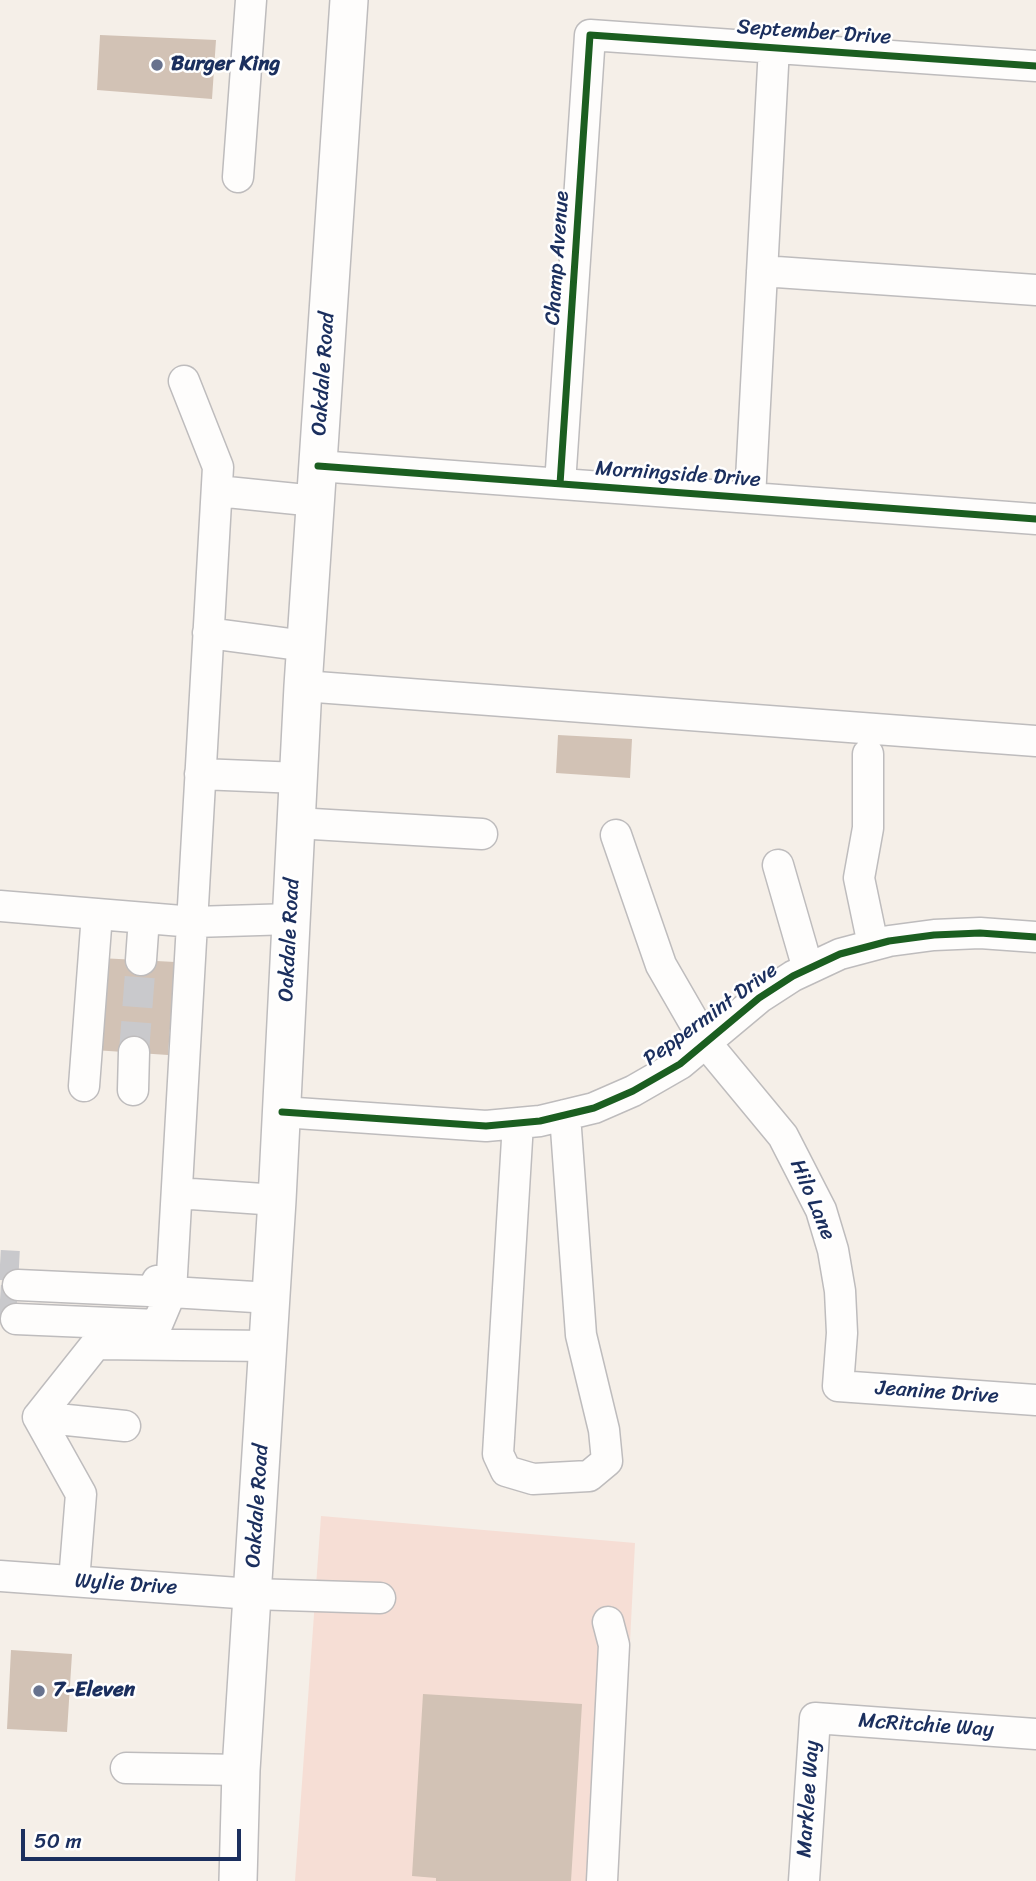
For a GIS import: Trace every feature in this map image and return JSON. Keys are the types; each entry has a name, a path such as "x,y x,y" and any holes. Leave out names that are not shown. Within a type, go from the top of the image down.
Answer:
{"main road":[{"name":"Oakdale Road","path":"238,1881 241,1770 277,1200 303,686 349,0"}],"street":[{"path":"238,177 251,0"},
{"name":"September Drive","path":"590,34 1036,66"},
{"name":"Champ Avenue","path":"560,484 590,34"},
{"path":"750,498 774,47"},
{"path":"762,271 1036,290"},
{"path":"184,381 218,467 171,1292 157,1325 17,1293 148,1273 171,1292 271,1298"},
{"name":"Morningside Drive","path":"217,491 317,484 560,484 1036,519"},
{"path":"208,633 306,646"},
{"path":"303,686 1036,741"},
{"path":"868,754 868,828 859,878 873,945"},
{"path":"200,774 299,778"},
{"path":"296,823 482,834"},
{"name":"Hilo Lane","path":"615,835 661,965 706,1044 783,1136 821,1210 833,1250 840,1291 842,1333 838,1386"},
{"path":"778,865 808,969"},
{"path":"0,906 194,922 292,919"},
{"path":"84,1086 97,914"},
{"path":"141,960 144,918"},
{"name":"Peppermint Drive","path":"282,1112 486,1126 565,1115 594,1108 633,1091 680,1064 759,998 840,954 873,945 934,935 980,933 1036,937"},
{"path":"132,1090 134,1052"},
{"path":"518,1123 498,1454 506,1471 533,1479 589,1476 607,1461 604,1430 581,1335 565,1115"},
{"path":"177,1193 277,1200"},
{"path":"38,1417 96,1344 268,1346"},
{"name":"Jeanine Drive","path":"838,1386 1036,1400"},
{"path":"38,1417 125,1426"},
{"path":"38,1417 81,1494 74,1581"},
{"name":"Wylie Drive","path":"0,1576 252,1594 380,1598"},
{"path":"602,1881 614,1645 608,1622"},
{"name":"McRitchie Way","path":"815,1717 1036,1734"},
{"name":"Marklee Way","path":"804,1881 815,1717"},
{"path":"126,1768 241,1770"}],"shaded area":[{"path":"321,1516 635,1543 618,1881 295,1881"}],"building":[{"name":"Burger King","path":"100,35 216,40 212,99 97,90"},
{"path":"558,735 632,739 630,778 556,773"},
{"path":"100,958 175,962 168,1055 94,1050"},
{"name":"7-Eleven","path":"11,1650 72,1654 67,1732 7,1729"},
{"path":"423,1694 582,1704 571,1881 436,1881 436,1878 412,1876"}],"tunnel":[{"path":"134,1052 141,960"},
{"path":"0,1265 19,1266"},
{"path":"0,1300 17,1301"}],"cycle path":[{"path":"560,484 590,35 1036,66"},
{"path":"318,466 1036,519"},
{"path":"282,1112 486,1126 540,1121 594,1108 633,1091 680,1064 759,998 793,976 840,954 889,941 934,935 980,933 1036,937"}],"place":[{"name":"Burger King","path":"157,65"},
{"name":"7-Eleven","path":"39,1691"}]}
